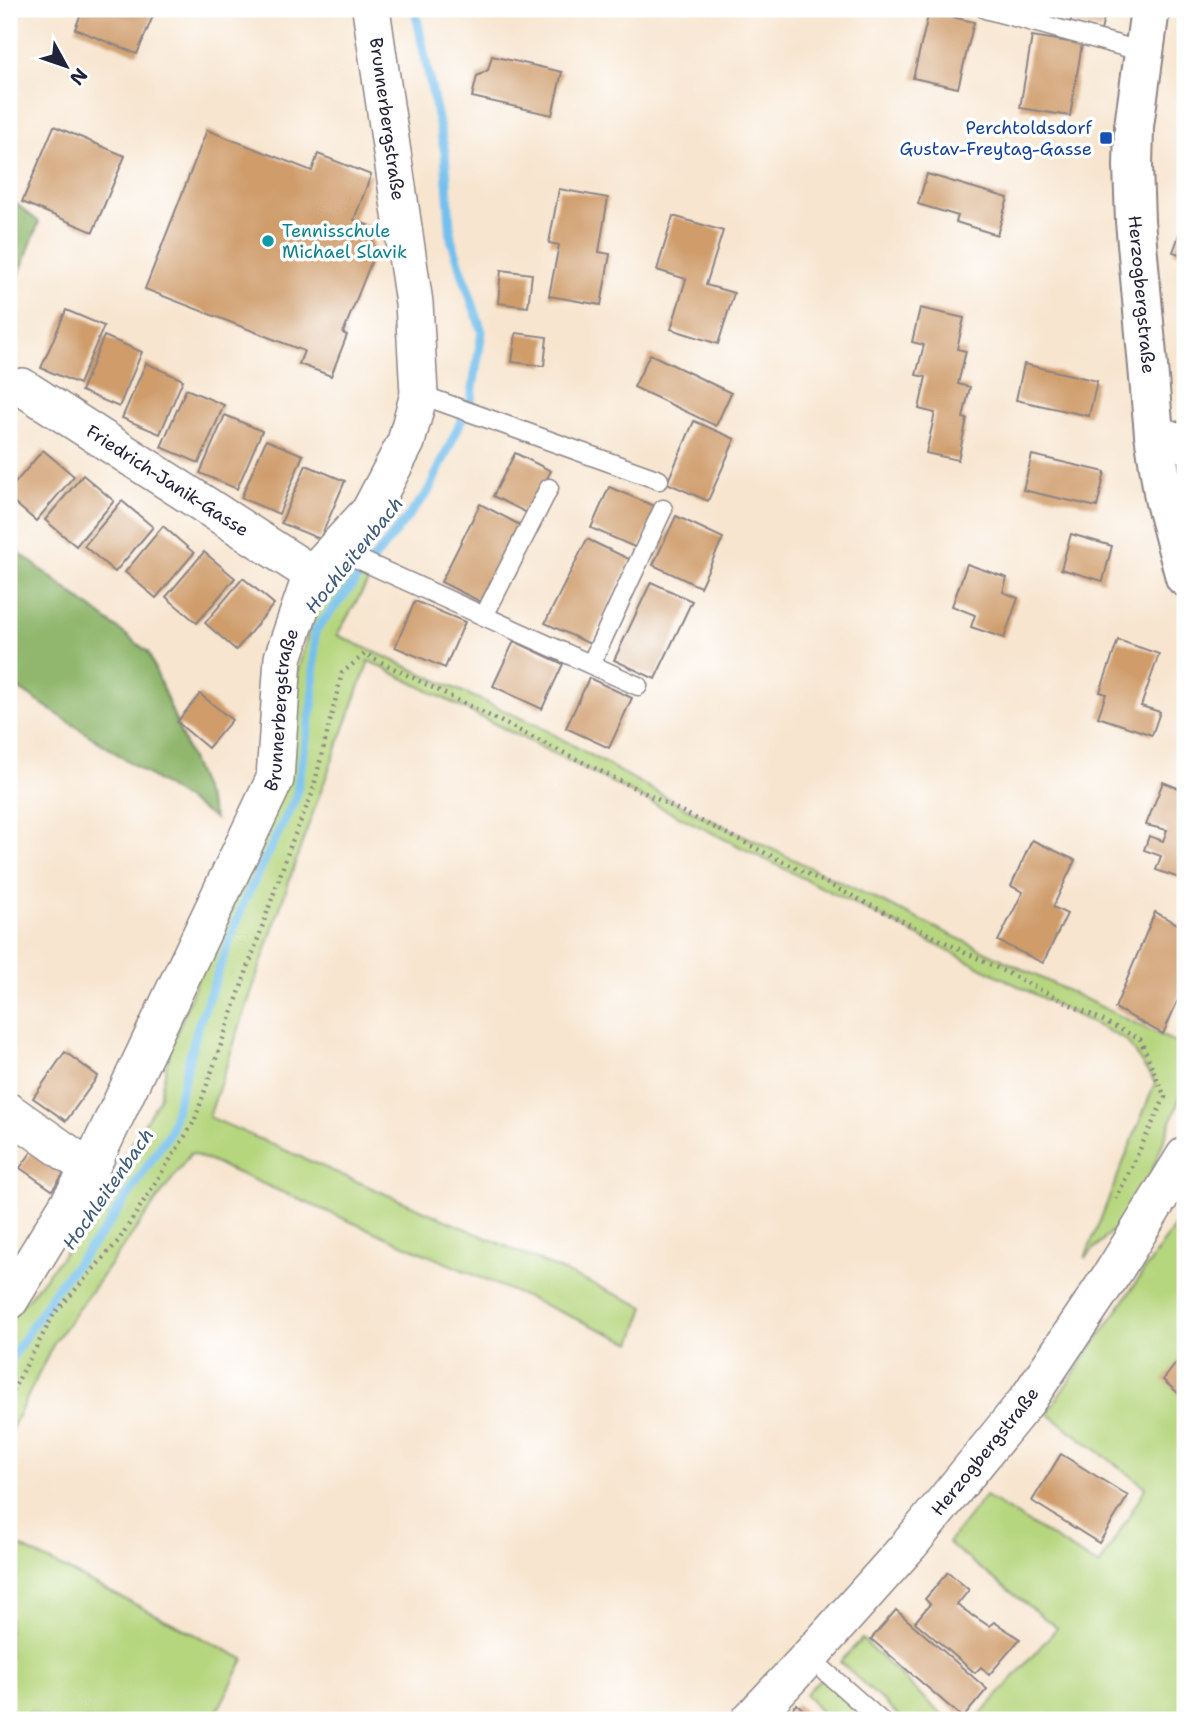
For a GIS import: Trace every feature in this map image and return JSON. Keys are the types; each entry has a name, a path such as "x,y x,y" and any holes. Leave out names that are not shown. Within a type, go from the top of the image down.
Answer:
{"main road":[{"name":"Herzogbergstraße","path":"1150,9 1134,126 1137,246 1170,439 1164,498 1185,577"}],"street":[{"name":"Brunnerbergstraße","path":"9,1301 90,1169 275,779 283,658 335,561 370,511 406,442 419,394 414,303 371,9"},
{"name":"Friedrich-Janik-Gasse","path":"22,387 335,561"},
{"path":"9,1112 90,1169"},
{"name":"Herzogbergstraße","path":"750,1720 910,1544 1028,1399 1114,1271 1185,1156"}],"lane":[{"path":"985,9 1144,52"},
{"path":"419,394 659,480"},
{"path":"484,615 548,488"},
{"path":"591,664 663,509"},
{"path":"335,561 385,571 638,685"},
{"path":"809,1657 880,1720"}],"path":[{"path":"9,1397 54,1314 119,1240 194,1122 291,844 312,793 342,673 365,654 1140,1039 1165,1097 1114,1203"}],"green space":[{"path":"9,198 39,222 9,301"},
{"path":"9,545 148,652 215,819 9,682"},
{"path":"347,570 369,580 337,635 538,726 684,807 1185,1047 1185,1084 1140,1203 1085,1258 1155,1083 1126,1040 369,661 304,837 209,1117 645,1307 632,1343 191,1153 55,1341 9,1434 9,1322 67,1250 159,1099 170,1050 210,947 296,677 315,607"},
{"path":"1185,1211 1185,1720 976,1720 1057,1628 948,1543 985,1496 1099,1566 1146,1487 1047,1413"},
{"path":"9,1541 244,1659 217,1712 232,1720 51,1720 29,1711 27,1720 9,1720"},
{"path":"862,1639 947,1720 903,1720 840,1662"},
{"path":"821,1678 866,1720 828,1720 805,1694"}],"building":[{"path":"83,9 135,9 153,16 137,54 75,29"},
{"path":"1074,9 1106,9 1101,31 1070,23"},
{"path":"929,12 974,22 958,88 913,78"},
{"path":"1032,36 1082,44 1070,116 1020,108"},
{"path":"492,56 562,72 552,115 472,97 477,76 488,70"},
{"path":"54,126 125,156 93,232 22,202"},
{"name":"Tennisschule Michael Slavik","path":"207,130 312,171 318,154 371,175 354,220 370,226 374,255 343,333 347,335 331,376 299,364 304,351 145,289"},
{"path":"927,174 1008,198 997,235 956,222 958,216 918,204"},
{"path":"559,189 608,198 599,252 610,254 601,305 549,296 559,245 549,243"},
{"path":"673,216 723,231 706,285 734,293 718,344 671,329 686,279 657,270"},
{"path":"1182,227 1185,228 1185,256 1173,252"},
{"path":"501,270 532,274 528,307 498,303"},
{"path":"920,308 964,318 957,349 966,351 958,384 970,387 963,418 967,419 958,460 926,453 935,413 919,409 926,377 916,375 924,345 912,342"},
{"path":"66,310 104,326 79,384 41,368"},
{"path":"516,333 547,337 544,366 512,362"},
{"path":"104,336 142,352 119,407 81,391"},
{"path":"650,354 731,393 716,426 634,387"},
{"path":"146,363 183,380 160,434 122,418"},
{"path":"1024,364 1097,381 1089,416 1016,400"},
{"path":"186,389 224,405 199,463 161,447"},
{"path":"225,415 262,431 237,489 200,473"},
{"path":"694,421 735,439 708,501 667,483"},
{"path":"266,440 303,455 279,514 241,498"},
{"path":"43,450 74,476 36,521 9,498 9,490"},
{"path":"515,453 551,471 529,514 493,496"},
{"path":"1032,455 1105,472 1097,507 1023,490"},
{"path":"306,465 345,481 320,539 281,523"},
{"path":"83,475 114,501 76,546 45,520"},
{"path":"609,487 657,507 639,549 591,528"},
{"path":"122,501 153,527 115,572 84,546"},
{"path":"480,504 520,525 481,602 441,582"},
{"path":"676,516 723,538 700,587 653,565"},
{"path":"163,526 194,553 156,598 125,572"},
{"path":"1071,534 1112,546 1103,581 1061,569"},
{"path":"587,539 631,560 590,644 545,623"},
{"path":"204,552 235,578 197,623 166,597"},
{"path":"967,564 1007,578 1003,592 1018,598 1004,638 971,627 975,615 952,606"},
{"path":"243,578 274,604 236,650 205,623"},
{"path":"651,582 692,601 655,679 614,660"},
{"path":"415,601 465,622 445,668 395,647"},
{"path":"1118,640 1159,654 1141,706 1160,712 1152,735 1098,717 1106,694 1100,692"},
{"path":"514,641 563,664 542,709 493,686"},
{"path":"589,678 632,698 609,748 566,728"},
{"path":"200,694 232,720 208,748 177,722"},
{"path":"1163,782 1185,791 1185,880 1156,870 1161,856 1144,850 1149,836 1163,841 1167,830 1146,825"},
{"path":"1032,840 1075,860 1053,907 1067,914 1043,963 998,941 1023,892 1011,886"},
{"path":"1155,912 1185,928 1185,984 1163,1034 1115,1008"},
{"path":"65,1052 98,1076 66,1121 33,1098"},
{"path":"38,1143 69,1166 52,1190 20,1168"},
{"path":"1185,1352 1185,1399 1163,1380"},
{"path":"1061,1454 1128,1496 1099,1543 1032,1501"},
{"path":"948,1572 969,1590 957,1605 989,1626 994,1622 1020,1639 989,1675 981,1667 975,1673 915,1622 930,1604 925,1599"},
{"path":"896,1610 987,1689 963,1718 871,1639"},
{"path":"797,1704 814,1720 787,1720 784,1717"}],"waterway":[{"name":"Hochleitenbach","path":"9,1362 58,1286 106,1228 170,1132 197,1029 244,902 296,797 313,701 315,631 428,492 471,400 482,332 451,239 445,153 415,9"}],"place":[{"name":"Perchtoldsdorf Gustav-Freytag-Gasse","path":"1106,138"},
{"name":"Tennisschule Michael Slavik","path":"268,241"}]}
